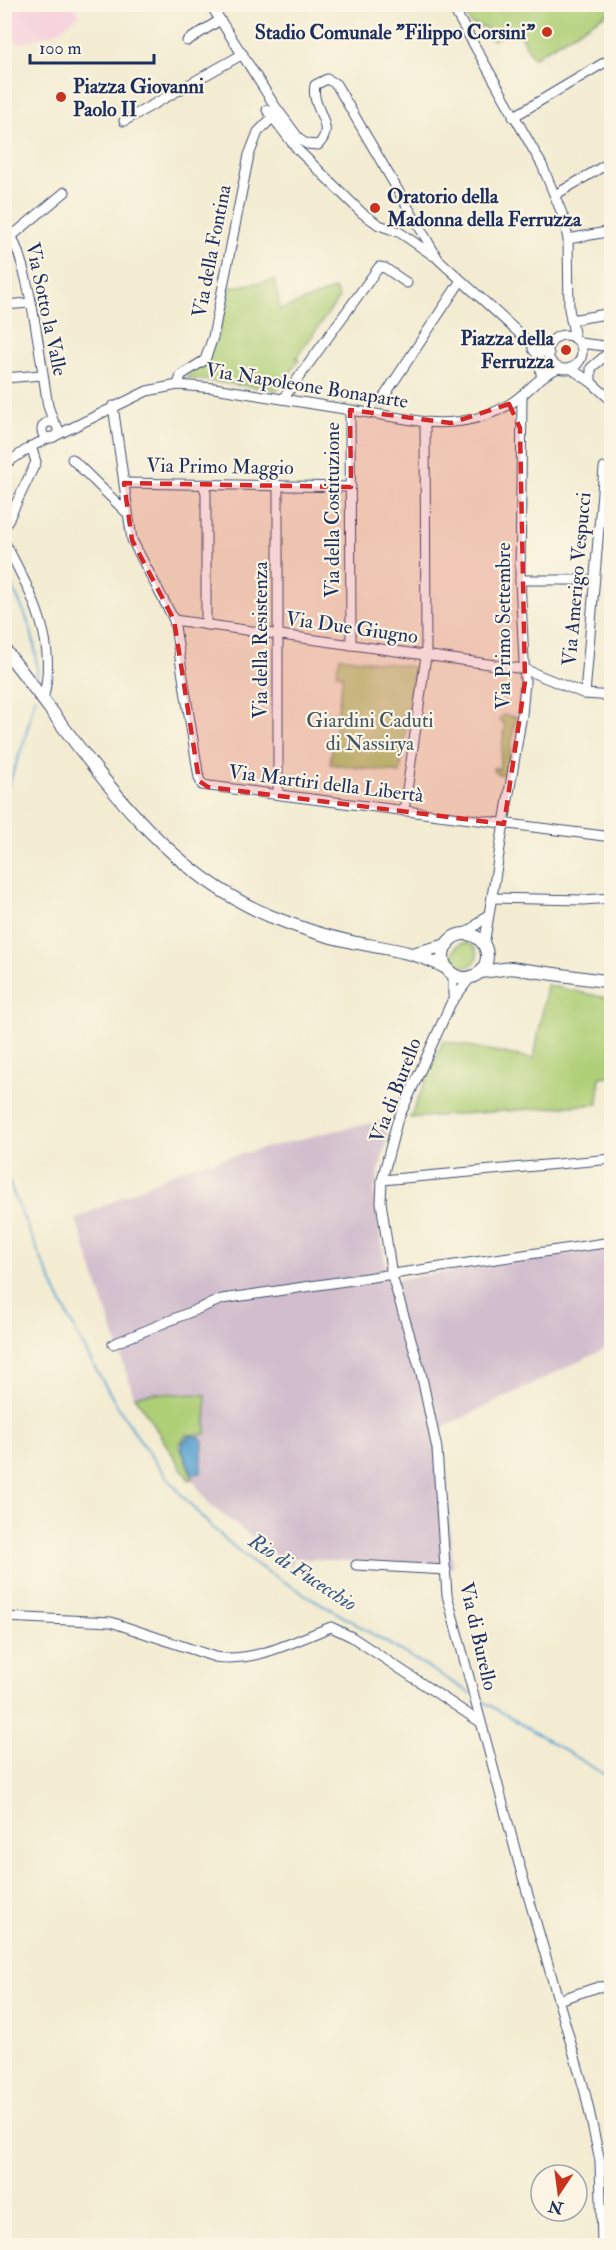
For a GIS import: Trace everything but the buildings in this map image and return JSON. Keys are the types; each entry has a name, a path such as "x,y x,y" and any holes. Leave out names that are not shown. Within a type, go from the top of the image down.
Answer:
{"main road":[{"path":"4,649 148,831 211,884 245,904 302,928 352,942 415,953 450,972 475,975 511,968 612,982"},
{"path":"415,953 447,945 457,936 471,935 492,957 511,968"},
{"path":"447,945 444,957 450,972"},
{"path":"475,975 487,962 485,948"},
{"path":"562,974 612,973"}],"street":[{"path":"210,4 275,106 300,140 307,144 318,145 326,137 327,130 314,101 315,85 327,79 336,84 438,259 460,282 531,344 565,368 591,382 612,402"},
{"path":"451,4 542,165 555,195 568,239 568,309 580,359 591,382"},
{"path":"187,41 220,20"},
{"path":"124,121 243,54"},
{"path":"513,117 612,58"},
{"name":"Via della Fontina","path":"178,385 181,375 205,360 213,337 249,155 258,132 270,114 297,149 362,213 379,225 399,232 438,259"},
{"path":"555,195 612,161"},
{"path":"13,235 65,192"},
{"name":"Via Sotto la Valle","path":"4,221 13,235 22,261 48,406 49,424"},
{"path":"568,239 612,231"},
{"path":"284,399 379,267 385,268 407,283"},
{"path":"381,401 460,282"},
{"path":"4,305 30,303"},
{"path":"549,356 550,344 558,336 568,309"},
{"path":"571,320 612,313"},
{"path":"558,336 610,352"},
{"path":"531,344 550,344"},
{"path":"531,344 539,357 541,374"},
{"path":"565,368 580,359 610,352"},
{"path":"591,382 591,368 595,362 610,352"},
{"name":"Via Napoleone Bonaparte","path":"530,388 541,374 549,356"},
{"name":"Via Napoleone Bonaparte","path":"4,465 32,446 77,423 147,391 178,385 284,399 425,422 467,421 509,404 550,372 565,368"},
{"path":"4,378 42,375"},
{"name":"Via Primo Settembre","path":"504,824 522,712 524,669 520,580 522,395"},
{"name":"Via Primo Settembre","path":"509,404 520,428"},
{"path":"114,406 126,512 132,540 174,620"},
{"name":"Via della Costituzione","path":"350,410 351,645"},
{"path":"404,811 426,656 425,422"},
{"name":"Via Napoleone Bonaparte","path":"32,446 49,424 77,423"},
{"path":"49,424 58,430 53,436 44,434 49,424"},
{"path":"4,529 36,462 32,446"},
{"path":"72,459 126,512"},
{"name":"Via Amerigo Vespucci","path":"585,694 604,468"},
{"name":"Via Primo Maggio","path":"124,483 351,487"},
{"path":"203,483 206,493 206,625"},
{"name":"Via della Resistenza","path":"278,485 278,794"},
{"path":"4,540 42,620 47,639 49,674 45,702"},
{"path":"520,580 594,580"},
{"name":"Via Due Giugno","path":"174,620 524,669 585,694 612,696"},
{"name":"Via Martiri della Libertà","path":"174,620 200,783 207,787 612,837"},
{"path":"485,948 488,914 504,824"},
{"path":"492,898 583,900 612,898"},
{"path":"457,936 480,924 488,914"},
{"name":"Via di Burello","path":"450,972 455,983 451,1003 397,1122 382,1180 381,1202 393,1276 430,1409 438,1458 447,1595 480,1722 585,2092 600,2161 602,2246"},
{"name":"Via di Burello","path":"451,1003 475,975"},
{"path":"382,1180 612,1160"},
{"path":"113,1344 222,1299 393,1276 612,1242"},
{"path":"356,1565 446,1570"},
{"path":"4,1617 111,1622 215,1657 233,1660 248,1658 331,1627 352,1637 480,1722"},
{"path":"558,2000 598,1987 612,1986"}],"highlighted area":[{"path":"509,404 520,428 525,682 504,824 208,787 199,781 174,620 132,540 124,483 351,487 350,410 451,423"}],"shaded area":[{"path":"16,4 81,5 75,8 80,15 57,32 20,44 6,33"},
{"path":"391,1119 374,1193 388,1281 611,1247 611,1346 441,1428 453,1567 293,1558 292,1567 210,1505 134,1396 76,1219 181,1169"}],"green space":[{"name":"Stadio Comunale \"Filippo Corsini\"","path":"611,4 611,11 533,58 517,30 492,40 486,28 471,24 460,5"},
{"path":"275,280 280,310 335,289 339,298 296,358 299,360 278,390 186,378 209,356 218,336 228,288"},
{"name":"Giardini Caduti di Nassirya","path":"340,657 414,667 400,773 330,764 343,675 336,674"},
{"path":"503,715 516,717 506,775 498,774 493,770 494,767 499,770 505,725 499,719"},
{"path":"465,943 474,946 477,955 474,964 465,967 456,964 453,955 456,946"},
{"path":"547,985 611,999 611,1076 600,1077 598,1104 410,1118 443,1041 534,1059"},
{"path":"155,1393 206,1395 206,1434 186,1435 179,1445 193,1478 189,1480 135,1396"}],"water":[{"path":"190,1436 199,1437 203,1441 201,1473 192,1474 182,1449 183,1442"}],"waterway":[{"name":"Rio di Fucecchio","path":"4,573 29,625 36,653 37,683"},
{"name":"Rio di Fucecchio","path":"4,798 25,739 35,697"},
{"name":"Rio di Fucecchio","path":"4,1170 75,1331 105,1385 138,1437 173,1485 213,1528 256,1564 470,1693"},
{"name":"Rio di Fucecchio","path":"478,1698 612,1779"}],"place":[{"name":"Stadio Comunale \"Filippo Corsini\"","path":"547,32"},
{"name":"Piazza Giovanni Paolo II","path":"61,97"},
{"name":"Oratorio della Madonna della Ferruzza","path":"375,208"},
{"name":"Piazza della Ferruzza","path":"566,350"}]}
